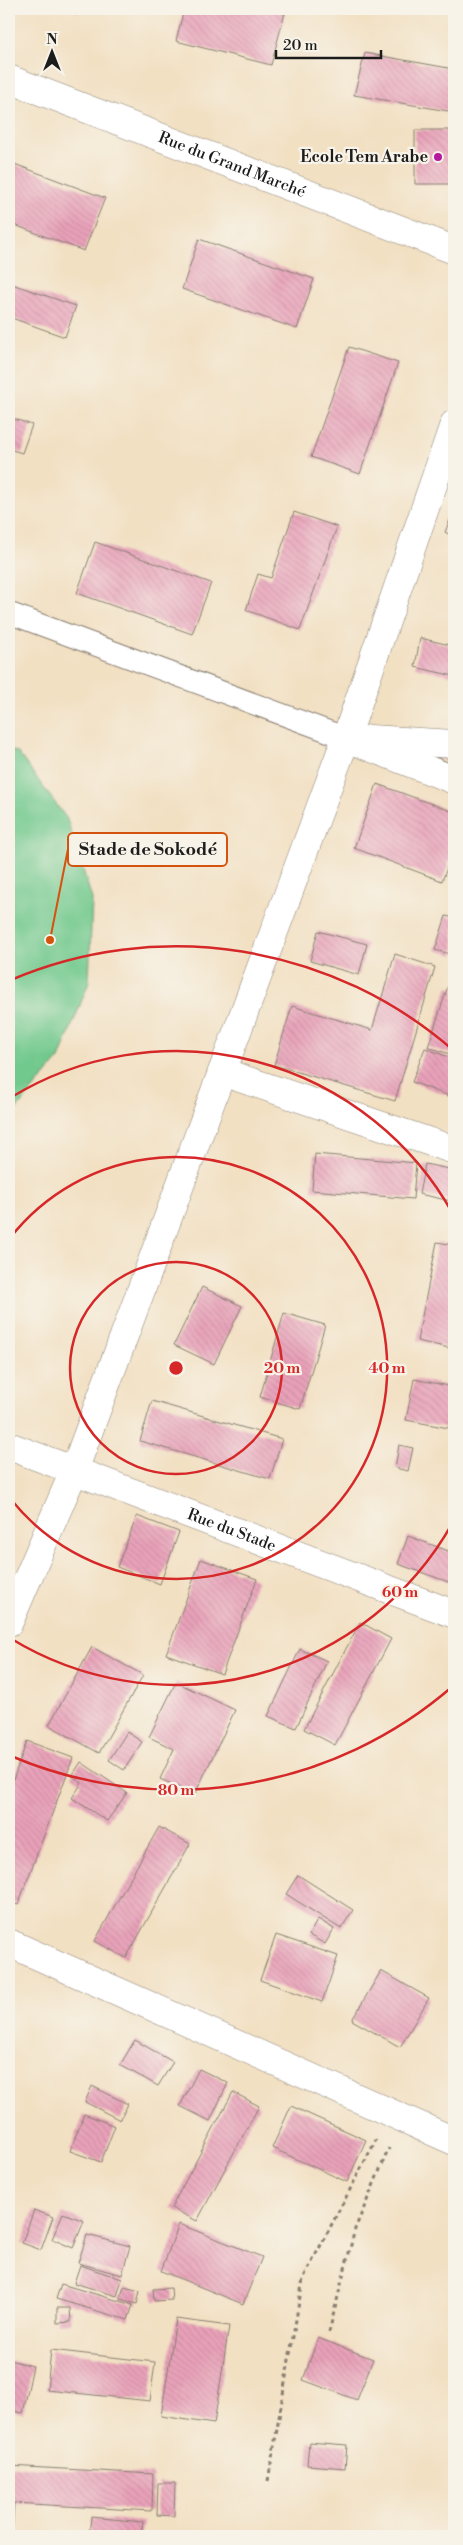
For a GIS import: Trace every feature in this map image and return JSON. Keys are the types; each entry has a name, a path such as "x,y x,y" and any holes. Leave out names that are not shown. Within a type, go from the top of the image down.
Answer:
{"street":[{"name":"Rue du Grand Marché","path":"9,79 454,250"},
{"path":"9,1622 74,1471 346,738 454,424"},
{"path":"346,738 454,744"},
{"path":"346,738 454,780"},
{"path":"222,1072 454,1150"},
{"name":"Rue du Stade","path":"9,1446 454,1614"},
{"path":"9,1943 454,2141"}],"lane":[{"path":"9,613 346,738"}],"path":[{"path":"329,2332 355,2229 396,2115"},
{"path":"268,2480 303,2279 396,2115"}],"green space":[{"path":"9,749 18,753 67,819 92,899 89,982 59,1059 9,1118"}],"building":[{"path":"67,9 78,9 78,12"},
{"path":"184,9 286,9 271,65 176,41"},
{"path":"365,53 454,69 454,112 354,95"},
{"path":"415,130 454,130 454,184 415,184"},
{"path":"9,162 105,198 84,251 9,223"},
{"path":"199,239 314,279 297,329 182,289"},
{"path":"9,283 76,306 65,337 9,317"},
{"path":"349,347 398,363 360,474 311,457"},
{"path":"9,417 32,425 22,453 9,449"},
{"path":"454,510 454,537 445,532"},
{"path":"294,512 337,527 300,630 246,610 258,574 271,578"},
{"path":"95,542 211,583 192,634 77,593"},
{"path":"420,638 454,646 454,676 415,667"},
{"path":"432,755 454,755 454,765"},
{"path":"377,784 454,812 454,850 442,881 354,848"},
{"path":"446,916 454,918 454,955 435,950"},
{"path":"318,931 367,944 359,975 310,961"},
{"path":"395,954 435,967 395,1101 274,1065 292,1006 372,1030"},
{"path":"448,986 454,988 453,1055 428,1047"},
{"path":"425,1048 454,1059 454,1098 412,1082"},
{"path":"315,1154 416,1163 413,1199 312,1190"},
{"path":"425,1164 454,1170 451,1201 419,1194"},
{"path":"437,1242 454,1245 454,1349 417,1341"},
{"path":"202,1287 242,1306 214,1364 174,1345"},
{"path":"284,1313 325,1325 300,1409 260,1397"},
{"path":"414,1379 454,1387 454,1429 406,1420"},
{"path":"152,1401 282,1439 270,1479 140,1441"},
{"path":"399,1445 413,1448 408,1471 395,1468"},
{"path":"137,1516 179,1532 160,1584 117,1567"},
{"path":"408,1536 454,1553 454,1584 398,1564"},
{"path":"201,1559 257,1579 222,1674 166,1654"},
{"path":"360,1622 391,1639 335,1745 304,1729"},
{"path":"92,1647 143,1675 99,1753 49,1725"},
{"path":"300,1649 327,1661 296,1728 268,1716"},
{"path":"176,1682 235,1710 195,1794 160,1779 174,1749 149,1737"},
{"path":"127,1732 142,1742 124,1770 109,1760"},
{"path":"27,1741 73,1758 18,1905 9,1902 9,1791"},
{"path":"81,1762 127,1793 107,1821 72,1798 82,1783 72,1776"},
{"path":"159,1827 190,1844 126,1958 95,1941"},
{"path":"298,1875 353,1910 341,1929 286,1894"},
{"path":"318,1919 334,1929 325,1944 309,1935"},
{"path":"276,1935 338,1956 322,2002 260,1980"},
{"path":"381,1971 429,1998 400,2047 352,2020"},
{"path":"135,2040 173,2062 158,2086 120,2065"},
{"path":"199,2069 228,2083 210,2121 180,2106"},
{"path":"92,2086 128,2104 120,2120 85,2102"},
{"path":"233,2092 259,2106 197,2221 171,2208"},
{"path":"291,2106 366,2140 347,2182 272,2148"},
{"path":"84,2114 115,2126 101,2162 70,2151"},
{"path":"34,2210 53,2217 41,2250 22,2243"},
{"path":"63,2213 84,2221 73,2248 52,2239"},
{"path":"179,2224 262,2257 243,2304 161,2271"},
{"path":"87,2235 130,2246 122,2275 78,2263"},
{"path":"80,2265 122,2279 117,2296 74,2283"},
{"path":"61,2284 133,2305 128,2320 56,2299"},
{"path":"124,2287 140,2291 137,2304 120,2299"},
{"path":"171,2288 172,2300 154,2301 153,2289"},
{"path":"57,2308 70,2308 71,2322 57,2323"},
{"path":"176,2319 229,2326 214,2424 161,2416"},
{"path":"318,2338 373,2359 357,2400 303,2380"},
{"path":"51,2350 155,2362 150,2401 47,2390"},
{"path":"9,2360 33,2366 23,2413 9,2410"},
{"path":"309,2442 347,2445 345,2468 307,2465"},
{"path":"9,2466 153,2474 152,2511 14,2503 12,2536 9,2536"},
{"path":"158,2483 175,2483 174,2516 157,2515"},
{"path":"91,2517 143,2522 141,2536 89,2536"}],"place":[{"name":"Ecole Tem Arabe","path":"438,157"},
{"name":"Stade de Sokodé","path":"50,940"}]}
